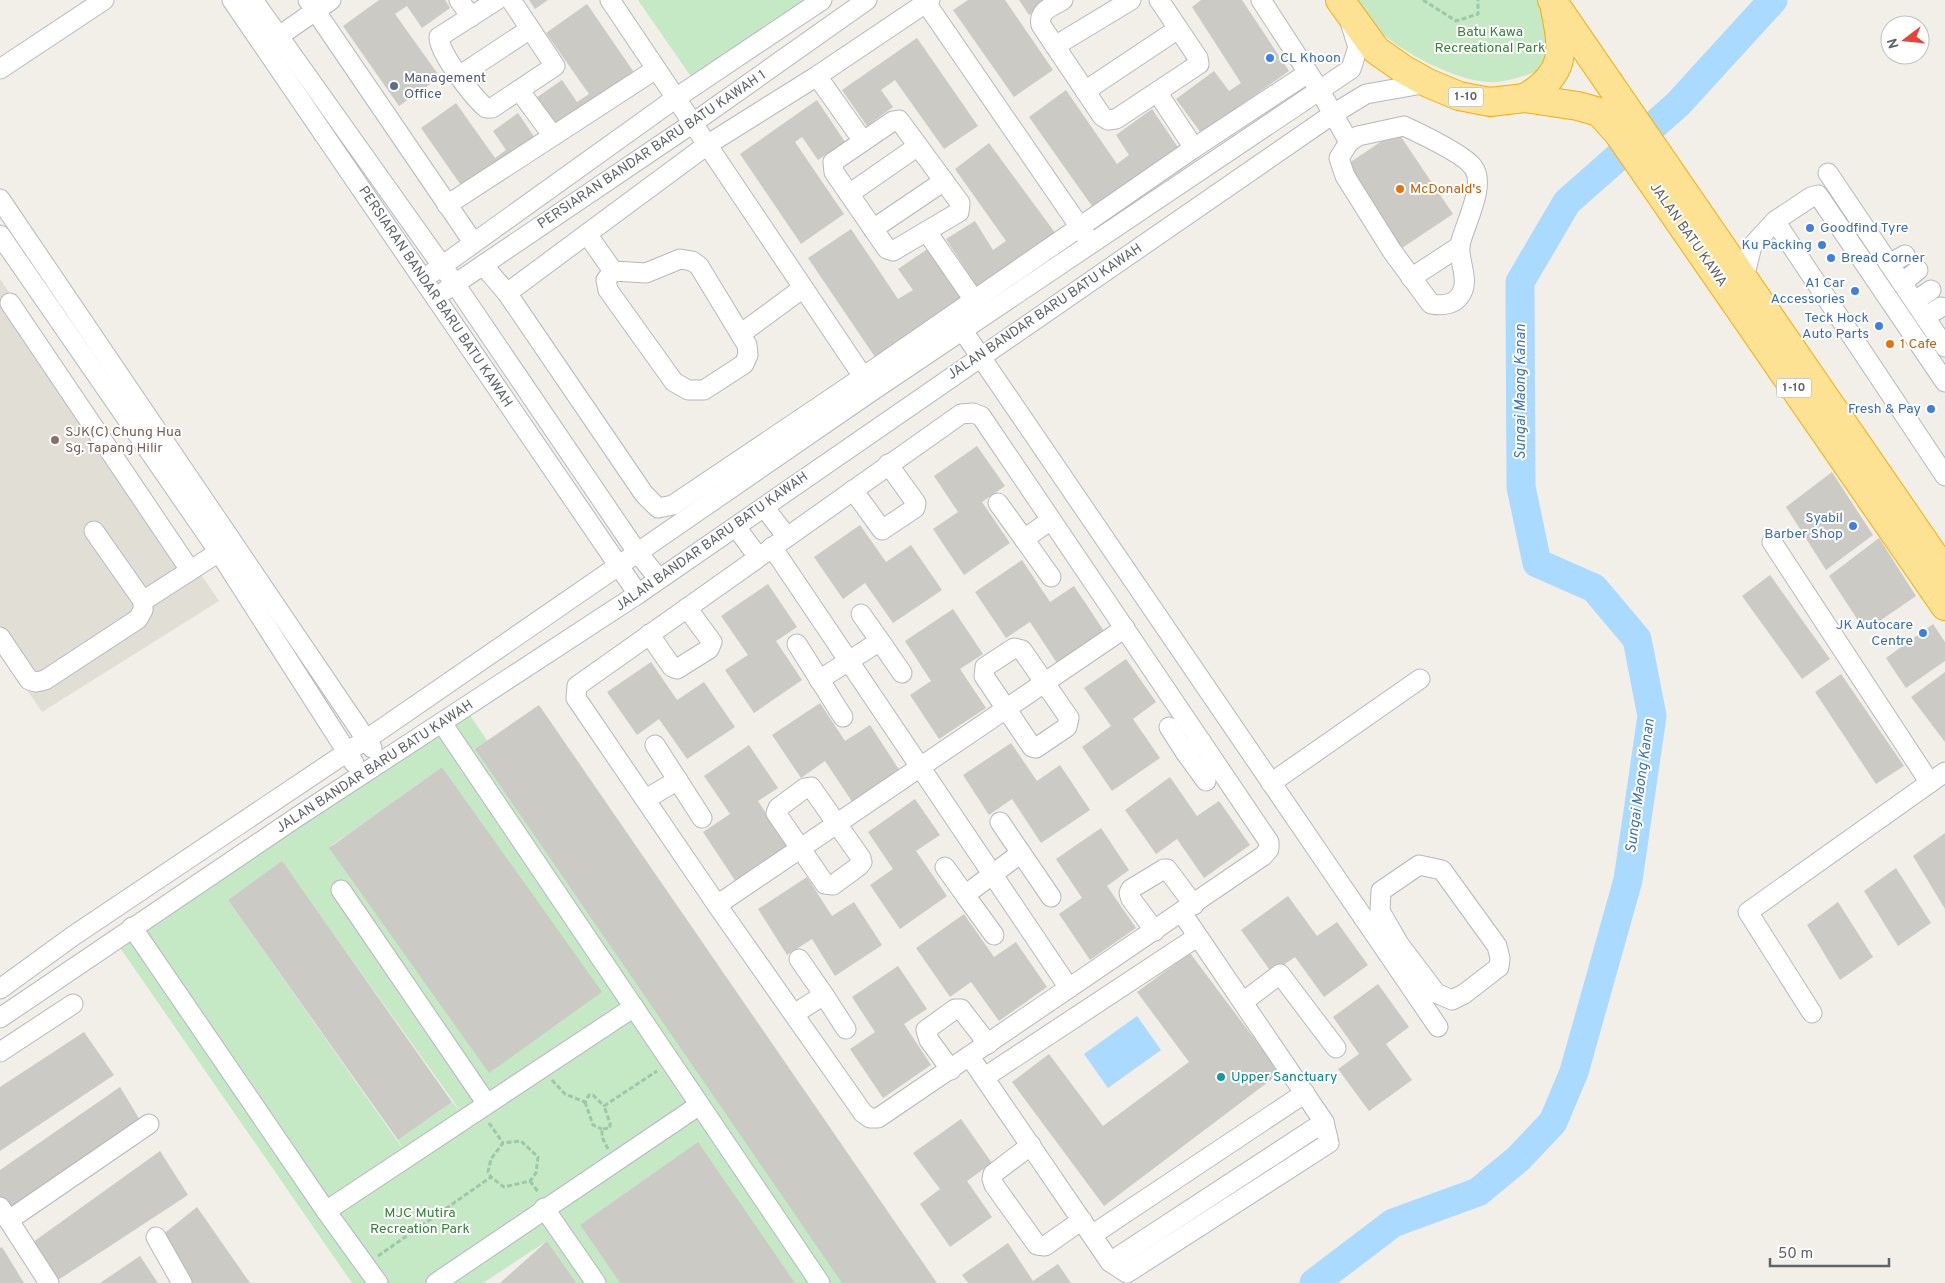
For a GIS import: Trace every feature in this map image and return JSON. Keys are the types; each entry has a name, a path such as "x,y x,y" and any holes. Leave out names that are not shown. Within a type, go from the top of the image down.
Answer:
{"highway":[{"path":"1525,98 1545,86 1557,70 1561,49 1553,1"},
{"name":"JALAN BATU KAWA","path":"1553,1 1625,125 1945,606"},
{"name":"JALAN BATU KAWA","path":"1343,6 1376,50 1403,70 1459,96 1490,102 1525,98 1578,106 1599,112 1625,125"},
{"name":"JALAN BATU KAWA","path":"1651,162 1744,278 1945,572"}],"street":[{"path":"0,69 104,0"},
{"name":"PERSIARAN BANDAR BARU BATU KAWAH","path":"232,0 638,594"},
{"name":"PERSIARAN BANDAR BARU BATU KAWAH","path":"253,0 456,284 637,552 659,580"},
{"path":"459,0 471,17"},
{"path":"496,0 439,37 441,47 459,76 486,108 492,108 554,66 511,0"},
{"path":"610,0 868,384"},
{"name":"PERSIARAN BANDAR BARU BATU KAWAH 1","path":"423,279 676,98 822,0"},
{"name":"PERSIARAN BANDAR BARU BATU KAWAH 1","path":"435,297 693,123 867,0"},
{"path":"1063,0 1042,13 1040,18 1041,25 1102,116 1108,120 1116,119 1199,64 1198,58 1159,0"},
{"path":"1055,46 1131,0"},
{"path":"1261,0 1320,91 1349,142"},
{"path":"507,293 707,145 817,76 927,1 1092,245"},
{"path":"279,36 318,4 473,242"},
{"name":"JALAN BANDAR BARU BATU KAWAH","path":"0,989 73,936 346,753 637,552 868,384 963,331 1351,70 1358,46 1343,6"},
{"path":"459,76 530,29"},
{"path":"1085,91 1178,29"},
{"path":"448,205 656,69"},
{"path":"484,265 507,293 644,494 658,508 673,505 868,384 974,300 1194,148 1308,73"},
{"path":"817,76 864,141"},
{"name":"JALAN BANDAR BARU BATU KAWAH","path":"0,1018 361,774 442,724 659,580 980,356 1333,114 1366,94 1428,82"},
{"path":"519,90 553,136"},
{"path":"1157,92 1194,148"},
{"path":"893,120 899,120 918,146 960,203 959,212 893,251 888,248 873,229 834,172 834,162 893,120"},
{"path":"1404,126 1432,138 1473,167 1478,181 1460,246 1463,290 1455,302 1442,306 1431,304 1411,278 1345,176 1339,158 1349,142 1358,136 1404,126"},
{"path":"849,194 918,146"},
{"path":"1828,173 1897,259 1902,282 1945,347"},
{"path":"873,229 944,181"},
{"path":"1744,278 1752,246 1774,221 1811,197 1818,196 1945,382"},
{"path":"0,199 382,762"},
{"path":"1774,221 1945,476"},
{"path":"927,232 974,300"},
{"path":"587,234 613,271"},
{"path":"0,235 219,552 361,774"},
{"path":"1411,278 1460,246"},
{"path":"680,259 692,261 700,266 747,344 748,355 744,364 704,390 688,390 674,382 608,290 606,280 613,271 646,273 680,259"},
{"path":"1902,282 1918,270"},
{"path":"36,285 5,307 190,570"},
{"path":"742,333 803,288"},
{"path":"1915,302 1930,290"},
{"path":"1925,318 1941,307"},
{"path":"963,331 1271,783 1393,948 1438,1027"},
{"path":"973,413 981,416 1269,842 1269,849 1263,856 1188,909 878,1118 870,1118 863,1113 717,905 576,698 575,692 577,686 852,490 961,414 973,413"},
{"path":"852,490 879,529 885,529 900,519 915,508 916,503 888,464"},
{"path":"998,503 1051,577"},
{"path":"764,507 772,547 1069,988"},
{"path":"1024,538 1051,520"},
{"path":"736,527 772,547"},
{"path":"0,637 29,680 36,682 45,680 138,619 143,610 143,601 94,531"},
{"path":"1917,531 1945,545"},
{"path":"1772,542 1938,778 1748,912 1812,1013"},
{"path":"143,601 219,552"},
{"path":"650,634 672,667 676,669 709,648 712,642 687,608"},
{"path":"861,614 902,673"},
{"path":"717,905 1125,628"},
{"path":"819,680 880,641"},
{"path":"797,644 843,717"},
{"path":"1014,648 1019,648 1044,683 1069,718 1070,724 1040,747 1032,747 984,676 985,667 1014,648"},
{"path":"1271,783 1420,679"},
{"path":"442,724 634,1007 698,1106 820,1283"},
{"path":"1169,727 1206,781"},
{"path":"1185,752 1201,741"},
{"path":"655,745 702,818"},
{"path":"646,800 678,780"},
{"path":"810,787 837,824 862,862 833,885 824,884 776,813 778,808 805,788 810,787"},
{"path":"1000,822 1051,897"},
{"path":"965,895 1021,853"},
{"path":"1419,865 1429,866 1442,870 1497,946 1500,958 1499,967 1464,994 1452,1000 1436,993 1393,948 1380,911 1381,891 1419,865"},
{"path":"945,867 994,935"},
{"path":"970,1057 1110,1262 1324,1122 1198,938 1188,909 1167,869 1132,889 1129,893 1155,931"},
{"path":"341,890 483,1106"},
{"path":"132,927 326,1211 378,1283"},
{"path":"73,936 87,958"},
{"path":"985,1077 1198,938"},
{"path":"799,959 846,1029"},
{"path":"1243,1002 1280,974 1336,1048"},
{"path":"794,1014 824,995"},
{"path":"0,1052 73,1004"},
{"path":"326,1211 634,1007"},
{"path":"951,1070 926,1035 926,1030 955,1009 961,1009 988,1044"},
{"path":"1031,1145 993,1174 992,1179 994,1185 1038,1245 1045,1246 1087,1228 1305,1093"},
{"path":"436,1283 544,1208 698,1106"},
{"path":"40,1280 5,1214 149,1124"},
{"path":"544,1208 596,1283"},
{"path":"156,1237 182,1283"}],"path":[{"path":"1423,0 1456,21 1478,14 1478,0"},
{"path":"604,1106 670,1062"},
{"path":"543,1067 564,1094 585,1102"},
{"path":"588,1095 604,1106 610,1128 602,1129 594,1125 585,1102 588,1095"},
{"path":"483,1106 503,1143"},
{"path":"602,1129 602,1137 617,1160"},
{"path":"520,1141 538,1157 536,1173 530,1181 504,1186 490,1177 488,1172 491,1159 503,1143 520,1141"},
{"path":"366,1265 490,1177"}],"shaded area":[{"name":"SJK(C) Chung Hua Sg. Tapang Hilir","path":"0,279 219,601 42,712 0,650"}],"green space":[{"path":"638,0 804,0 692,78"},
{"name":"Batu Kawa Recreational Park","path":"1356,0 1539,0 1554,48 1545,69 1497,82 1483,82 1450,73 1400,47 1376,28"},
{"name":"MJC Mutira Recreation Park","path":"465,708 856,1283 794,1283 698,1143 580,1225 620,1283 575,1283 547,1241 483,1283 352,1283 114,939","holes":["442,767 601,992 551,1028 392,803","374,816 489,1073 332,845","282,862 461,1112 452,1102 398,1140 403,1149 228,900"]}],"water":[{"path":"1137,1016 1161,1050 1108,1088 1084,1054"}],"building":[{"path":"379,0 445,0 450,8 422,28 407,6 395,14 440,77 399,106 343,26"},
{"path":"529,0 548,0 535,9"},
{"path":"968,0 1005,0 1053,70 1014,97 953,10"},
{"path":"1019,0 1050,0 1029,15"},
{"path":"1201,0 1242,0 1289,71 1201,133 1176,99 1214,71 1229,91 1241,83 1192,7"},
{"path":"587,4 642,84 564,139 536,98 562,80 577,102 589,94 546,33"},
{"path":"917,38 978,126 944,149 895,80 881,90 893,107 867,126 842,90"},
{"path":"1066,90 1117,164 1129,155 1116,135 1152,109 1179,149 1094,209 1029,117"},
{"path":"817,100 845,142 818,160 802,137 795,142 844,214 801,244 740,154"},
{"path":"456,103 495,158 506,150 493,131 518,113 544,151 472,201 421,128"},
{"name":"McDonald's","path":"1397,131 1453,214 1402,248 1346,165"},
{"path":"989,143 1056,234 977,287 946,239 975,221 993,250 1006,241 955,169"},
{"path":"851,229 898,299 913,290 898,269 929,248 965,301 877,360 808,258"},
{"path":"977,446 1005,486 982,502 1010,543 964,575 933,529 958,512 934,476"},
{"path":"1832,472 1873,535 1826,570 1786,507"},
{"path":"860,525 886,562 911,545 942,590 893,623 865,583 843,599 814,557"},
{"path":"1879,538 1916,596 1865,631 1829,576"},
{"path":"1022,560 1050,602 1074,586 1104,631 1057,663 1030,622 1006,638 975,592"},
{"path":"1770,575 1830,659 1802,679 1742,596"},
{"path":"768,584 797,627 776,641 802,680 754,713 725,670 748,655 721,616"},
{"path":"953,609 983,654 960,669 986,708 939,739 910,695 931,681 905,641"},
{"path":"1933,624 1945,642 1945,661 1906,688 1886,658"},
{"path":"1126,659 1156,702 1133,719 1160,758 1112,791 1082,747 1111,726 1084,688"},
{"path":"651,662 677,700 704,682 735,727 687,759 659,719 637,735 607,692"},
{"path":"1945,672 1945,742 1911,697"},
{"path":"1841,674 1904,766 1876,784 1815,692"},
{"path":"820,703 845,741 870,725 900,771 853,803 825,761 801,778 772,735"},
{"path":"539,705 937,1283 842,1283 475,749"},
{"path":"1011,743 1037,781 1060,765 1090,810 1041,843 1012,799 989,815 963,775"},
{"path":"749,745 778,788 758,801 788,847 736,882 703,832 730,814 704,776"},
{"path":"442,767 602,992 489,1073 329,848"},
{"path":"1170,777 1197,816 1219,801 1250,845 1204,878 1177,839 1156,854 1125,810"},
{"path":"915,799 940,835 916,851 947,896 900,929 870,885 893,869 868,832"},
{"path":"1101,828 1129,870 1107,886 1136,928 1090,960 1059,914 1082,898 1056,859"},
{"path":"1945,833 1945,909 1913,856"},
{"path":"282,861 452,1102 398,1140 228,900"},
{"path":"1896,868 1931,923 1898,946 1864,891"},
{"path":"807,877 832,916 854,902 882,945 835,976 812,939 787,955 758,909"},
{"path":"1288,896 1317,936 1337,922 1368,965 1324,997 1295,957 1272,973 1241,930"},
{"path":"1838,902 1873,957 1840,980 1807,925"},
{"path":"964,914 994,957 1016,942 1047,987 999,1021 971,982 950,997 916,948"},
{"name":"Upper Sanctuary","path":"1190,953 1280,1073 1104,1206 1012,1082 1049,1054 1103,1126 1189,1062 1137,992"},
{"path":"898,966 927,1009 904,1024 931,1065 883,1098 850,1049 875,1032 852,997"},
{"path":"1378,984 1409,1027 1386,1044 1412,1080 1369,1111 1338,1069 1359,1054 1333,1017"},
{"path":"84,1032 114,1075 0,1151 0,1087"},
{"path":"120,1087 143,1125 10,1213 0,1198 0,1170"},
{"path":"961,1119 992,1163 967,1181 992,1217 950,1247 920,1204 940,1189 913,1153"},
{"path":"698,1142 795,1283 620,1283 580,1225"},
{"path":"160,1151 188,1195 55,1282 29,1245"},
{"path":"197,1207 250,1283 187,1283 156,1240"},
{"path":"547,1241 576,1283 500,1283"},
{"path":"1008,1243 1033,1281 1058,1264 1071,1283 968,1283 962,1275"},
{"path":"2,1247 24,1283 0,1283 0,1248"},
{"path":"140,1256 158,1283 100,1283"}],"waterway":[{"name":"Sungai Maong Kanan","path":"1314,1283 1393,1223 1478,1192 1518,1159 1553,1122 1574,1072 1628,880 1652,716 1637,639 1594,588 1537,563 1521,487 1520,282 1567,202 1678,104 1773,0"}],"place":[{"name":"CL Khoon","path":"1270,58"},
{"name":"Management Office","path":"394,86"},
{"name":"McDonald's","path":"1400,189"},
{"name":"Goodfind Tyre","path":"1810,228"},
{"name":"Ku Packing","path":"1822,245"},
{"name":"Bread Corner","path":"1831,258"},
{"name":"A1 Car Accessories","path":"1855,291"},
{"name":"Teck Hock Auto Parts","path":"1879,326"},
{"name":"1 Cafe","path":"1890,344"},
{"name":"Fresh & Pay","path":"1931,409"},
{"name":"SJK(C) Chung Hua Sg. Tapang Hilir","path":"55,440"},
{"name":"Syabil Barber Shop","path":"1853,526"},
{"name":"JK Autocare Centre","path":"1923,633"},
{"name":"Upper Sanctuary","path":"1221,1077"}]}
